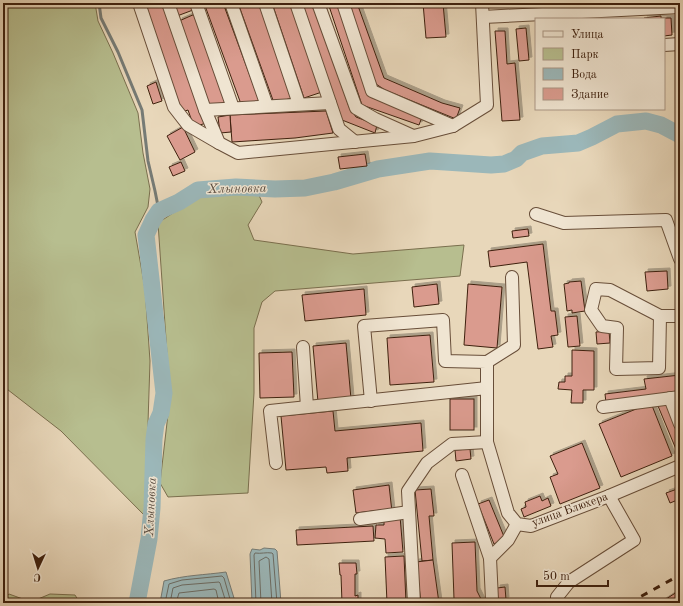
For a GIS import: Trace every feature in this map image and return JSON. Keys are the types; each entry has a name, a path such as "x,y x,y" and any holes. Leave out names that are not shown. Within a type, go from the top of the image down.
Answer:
{"street":[{"path":"139,3 174,107 188,125 238,153 414,136 454,126 487,105 482,3"},
{"path":"168,3 205,110 219,143"},
{"path":"196,3 233,108"},
{"path":"231,3 267,106"},
{"path":"265,3 299,104"},
{"path":"296,3 339,129 355,142"},
{"path":"318,3 356,108 376,119 414,136"},
{"path":"343,3 372,91 454,126"},
{"path":"483,17 595,15 680,7"},
{"path":"665,45 680,44"},
{"path":"205,110 330,103"},
{"path":"536,214 564,223 666,220 680,260"},
{"path":"371,401 364,326 443,320 445,361 487,362 514,345 512,277"},
{"path":"660,316 660,368 616,369 617,328 602,326 591,310 596,289 610,290 660,316 680,316"},
{"path":"302,347 307,407"},
{"name":"улица Блюхера","path":"487,362 487,442 508,512 517,524 531,526 610,496 680,466"},
{"path":"276,463 270,411 487,388"},
{"path":"603,407 675,398 680,424"},
{"path":"414,603 408,491 427,463 452,444 487,442"},
{"path":"462,475 490,558 492,600"},
{"path":"557,597 569,582 634,540 610,496"},
{"path":"360,519 409,512"},
{"path":"490,558 508,540 517,524"}],"green space":[{"path":"3,3 95,3 98,21 138,113 143,153 150,189 148,207 135,232 145,289 150,361 145,516 61,431 3,386"},
{"path":"203,193 258,193 262,202 248,225 254,240 353,254 464,245 460,276 275,291 262,302 254,328 254,393 248,493 168,497 160,483 170,397 158,223"},
{"path":"9,594 31,602 50,594 75,595 80,603 3,603 3,599"}],"water":[{"path":"264,548 275,549 277,551 281,603 252,603 250,554 252,549 260,550"},
{"path":"226,572 234,598 234,603 160,603 164,581 187,576"}],"building":[{"path":"143,3 162,3 206,123 194,127 188,110 182,112"},
{"path":"172,3 191,3 193,10 177,16"},
{"path":"204,3 223,3 260,103 241,104"},
{"path":"238,3 259,3 292,98 274,103"},
{"path":"272,3 291,3 322,92 304,98"},
{"path":"302,3 314,3 349,107 356,117 377,125 375,133 342,120"},
{"path":"328,3 337,3 370,97 422,117 419,125 362,105"},
{"path":"346,3 357,3 384,78 442,103 460,108 456,119 385,90 373,82"},
{"path":"423,3 443,3 446,37 426,38"},
{"path":"195,14 229,106 209,106 179,21"},
{"path":"661,16 661,18 644,18"},
{"path":"665,18 671,18 672,35 665,36"},
{"path":"526,28 529,60 519,61 516,29"},
{"path":"495,31 505,31 507,64 515,63 520,120 502,121"},
{"path":"156,82 162,101 153,104 147,86"},
{"path":"326,111 333,133 295,138 232,142 230,115"},
{"path":"230,115 231,132 220,133 218,117"},
{"path":"183,127 195,152 180,160 167,136"},
{"path":"365,154 367,166 340,169 338,157"},
{"path":"181,162 185,171 173,176 169,167"},
{"path":"528,229 529,236 513,238 512,231"},
{"path":"543,244 551,311 555,311 558,335 551,336 553,347 538,349 527,262 490,267 488,251"},
{"path":"667,271 668,289 647,291 645,272"},
{"path":"581,281 585,311 572,313 572,310 567,311 564,284"},
{"path":"437,284 439,304 414,307 412,287"},
{"path":"468,284 502,287 497,348 464,345"},
{"path":"364,289 366,315 305,321 302,295"},
{"path":"577,316 580,346 568,347 565,317"},
{"path":"609,331 610,343 597,344 596,332"},
{"path":"430,335 434,382 390,385 387,338"},
{"path":"346,343 351,399 318,402 313,346"},
{"path":"572,350 594,351 594,390 583,390 583,403 571,403 572,390 558,389 559,382 565,382 565,376 572,376"},
{"path":"292,352 294,397 260,398 259,353"},
{"path":"680,375 680,394 606,403 605,394 646,389 644,379"},
{"path":"450,399 474,399 474,430 450,430"},
{"path":"651,403 672,456 621,477 599,424"},
{"path":"666,403 680,436 680,453 678,454 658,406"},
{"path":"333,411 335,431 421,423 423,451 347,458 348,471 327,473 326,467 286,470 281,416"},
{"path":"582,443 600,488 560,504 550,477 558,474 550,456"},
{"path":"470,449 471,459 456,461 455,450"},
{"path":"389,485 392,512 381,510 356,513 353,490"},
{"path":"680,488 680,499 670,503 666,493"},
{"path":"431,489 434,516 429,516 433,560 422,561 415,490"},
{"path":"540,496 542,501 548,498 551,506 524,517 521,509 526,507 525,502"},
{"path":"489,500 505,539 494,544 478,504"},
{"path":"400,516 403,552 386,553 385,539 375,538 376,525 384,525 384,517"},
{"path":"373,526 374,541 297,545 296,530"},
{"path":"475,542 477,591 483,603 456,603 454,599 452,543"},
{"path":"404,556 406,603 387,603 385,557"},
{"path":"433,560 439,603 421,603 416,562"},
{"path":"339,563 356,563 357,574 355,574 355,596 358,595 358,603 342,603"},
{"path":"505,587 506,600 498,601 497,588"},
{"path":"680,590 680,603 660,603"}],"waterway":[{"path":"99,3 101,18 118,52 142,110 148,161 159,211"},
{"name":"Хлыновка","path":"137,603 149,539 152,508 154,439 156,424 161,413 164,393 146,235 159,211 179,202 198,190 236,187 275,189 305,188 334,182 378,169 430,161 491,165 504,164 516,159 522,153 542,146 578,143 617,124 646,121 661,125 680,135"}],"railway":[{"path":"629,603 680,575"}]}
